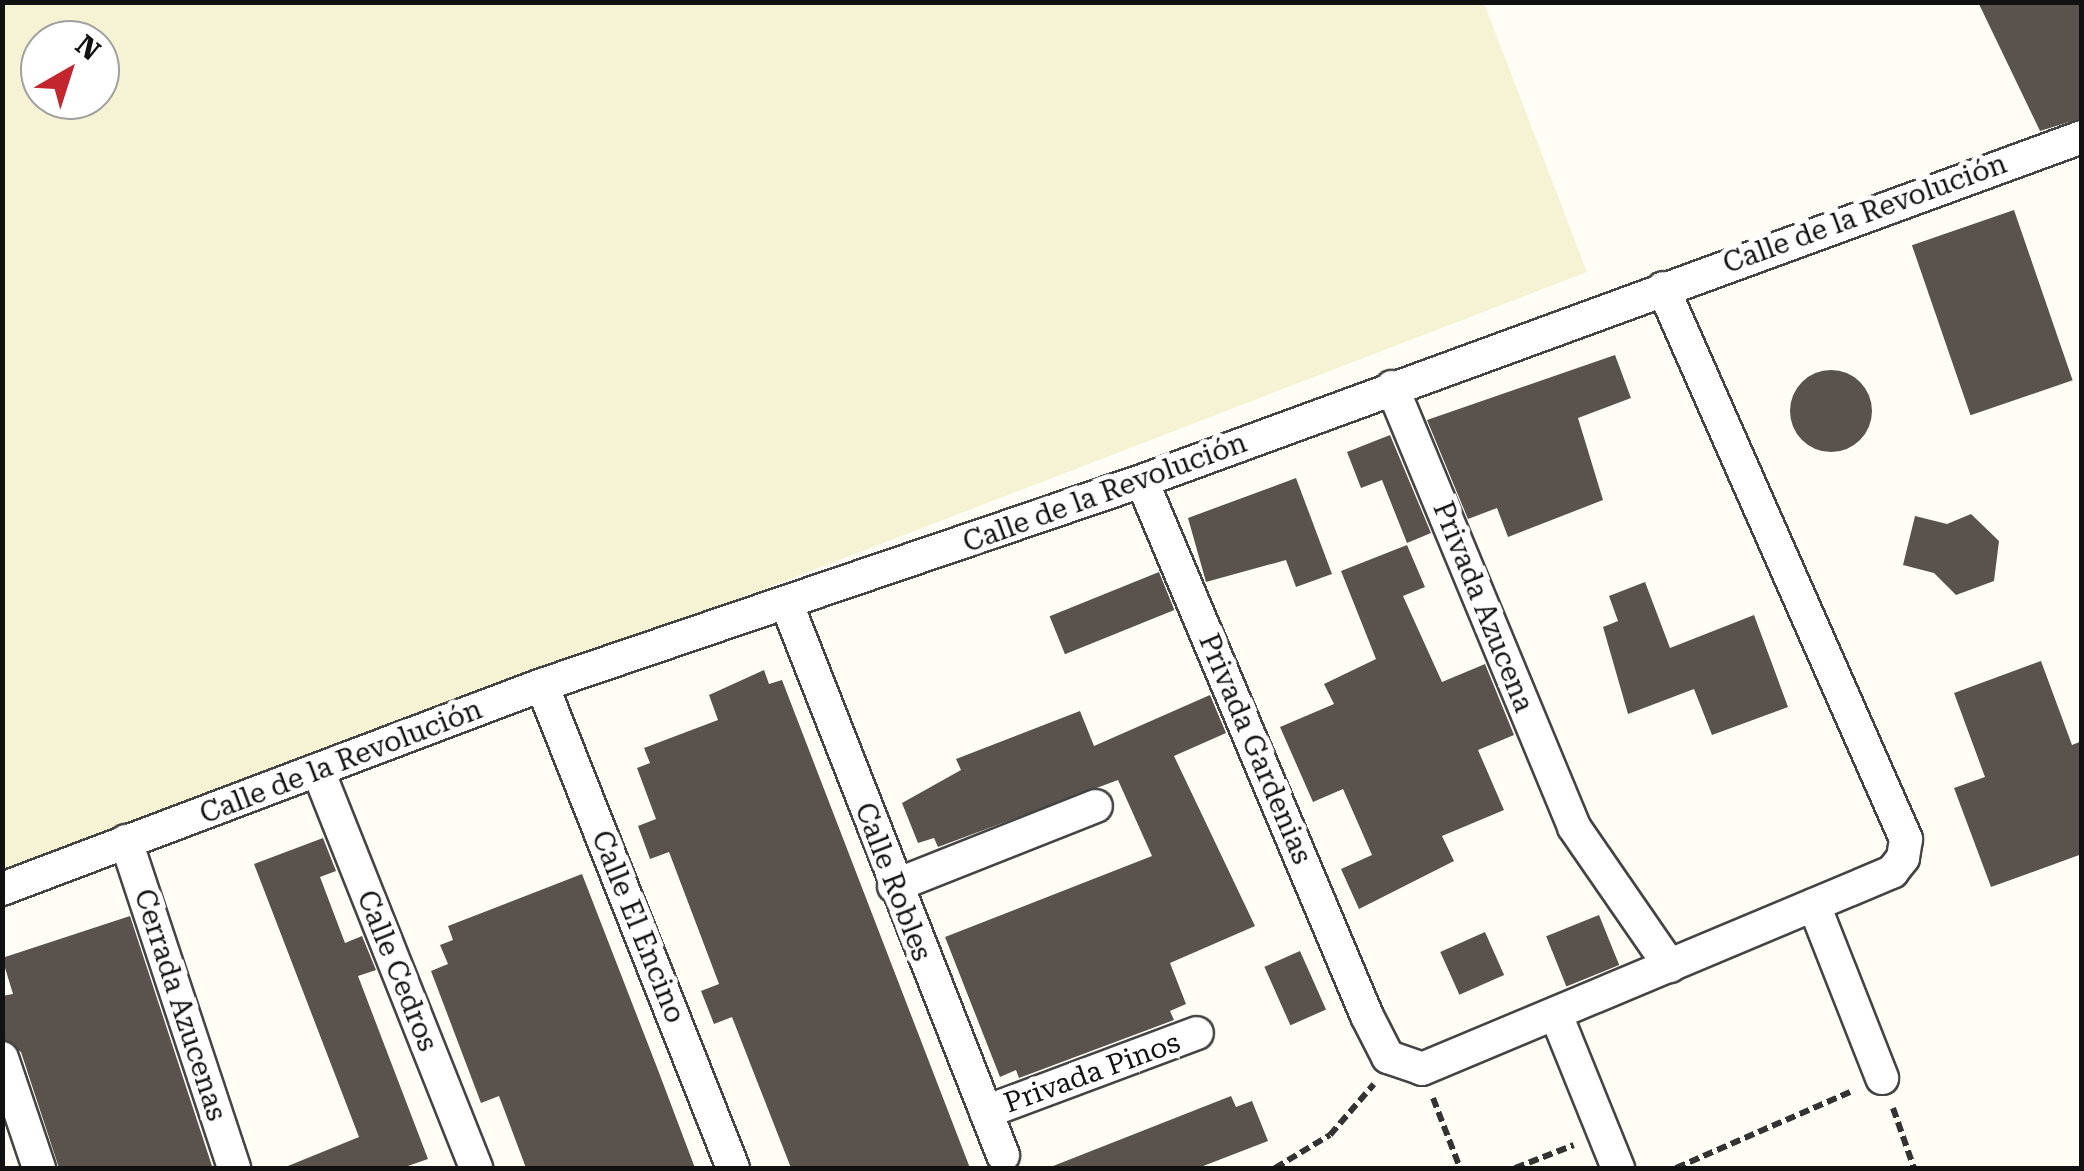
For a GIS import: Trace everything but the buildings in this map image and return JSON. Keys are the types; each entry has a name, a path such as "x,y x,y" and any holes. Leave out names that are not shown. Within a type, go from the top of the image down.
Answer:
{"street":[{"name":"Calle de la Revolución","path":"2,888 319,773 542,685 788,607 2082,137"},
{"path":"1388,1056 1422,1069 1557,1018 1892,872 1906,839 1663,288"},
{"name":"Privada Azucena","path":"1392,387 1574,827 1670,966"},
{"name":"Privada Gardenias","path":"1142,481 1388,1056"},
{"name":"Calle Robles","path":"788,607 894,886 1003,1155"},
{"name":"Calle El Encino","path":"542,685 733,1168"},
{"name":"Calle Cedros","path":"319,773 476,1168"},
{"path":"894,886 1096,806"},
{"name":"Cerrada Azucenas","path":"126,841 234,1168"},
{"path":"1814,905 1882,1078"},
{"path":"1557,1018 1607,1132 1618,1168"},
{"name":"Privada Pinos","path":"986,1112 1197,1033"},
{"path":"2,1058 40,1168"}],"path":[{"path":"1276,1168 1366,1100 1388,1056"},
{"path":"1422,1069 1460,1168"},
{"path":"1676,1168 1882,1078 1914,1168"},
{"path":"1515,1168 1607,1132"}],"shaded area":[{"path":"3,3 1484,3 1587,272 3,882"}]}
